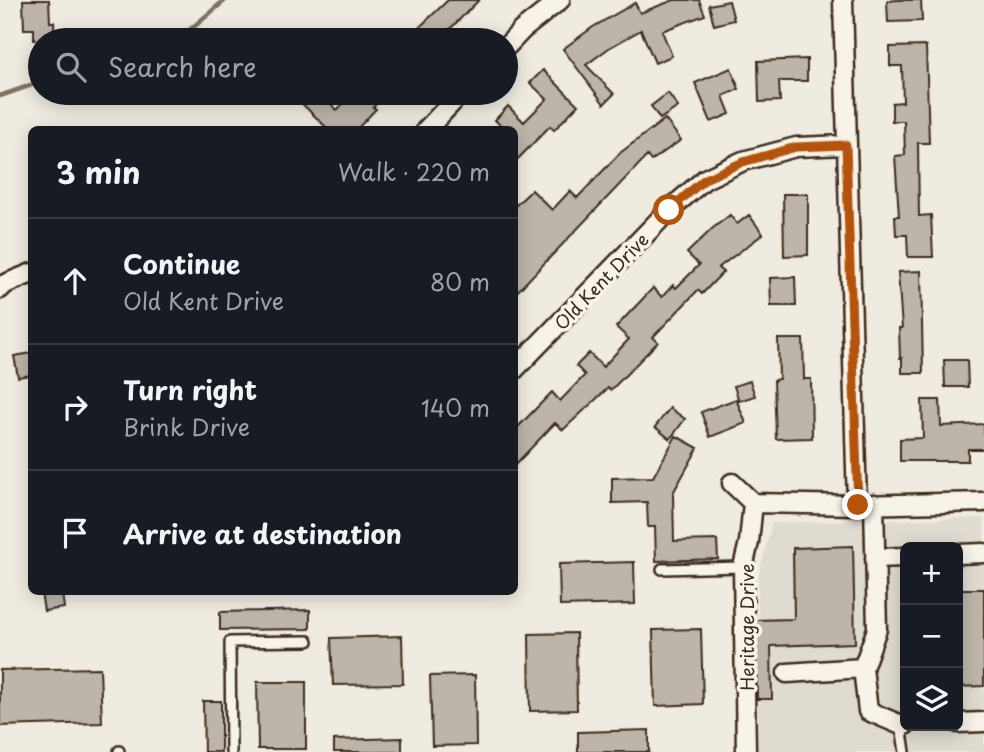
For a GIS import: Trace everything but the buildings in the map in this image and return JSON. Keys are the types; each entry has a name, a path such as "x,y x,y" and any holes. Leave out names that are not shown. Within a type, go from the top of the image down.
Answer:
{"street":[{"path":"518,34 560,0"},
{"path":"844,0 846,145 866,505 875,558 877,629 863,668 868,711 900,724"},
{"path":"430,126 450,105"},
{"name":"Old Kent Drive","path":"518,366 669,210 705,179 743,162 796,147 846,145"},
{"path":"2,283 28,274"},
{"path":"732,483 753,503 866,505 984,502"},
{"name":"Heritage Drive","path":"746,752 743,567 753,503"},
{"path":"963,554 984,553"},
{"path":"875,558 900,557"},
{"path":"787,673 863,668"},
{"path":"963,723 984,722"}],"lane":[{"path":"662,569 743,567"},
{"path":"231,752 230,642 308,641"},
{"path":"903,731 905,752"}],"shaded area":[{"path":"984,518 984,752 758,752 758,578 772,523"}],"waterway":[{"path":"192,28 225,0"},
{"path":"0,96 28,86"}],"route":[{"path":"669,210 705,179 743,162 796,147 846,145 858,505"}]}
